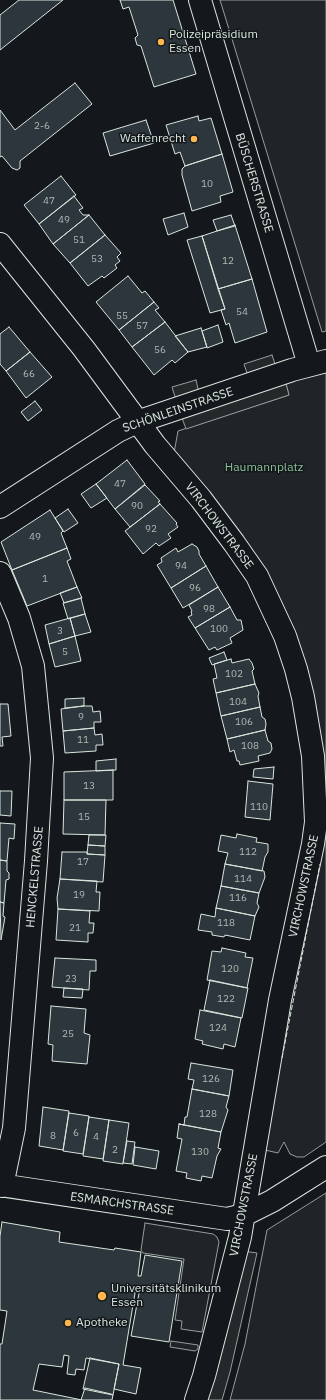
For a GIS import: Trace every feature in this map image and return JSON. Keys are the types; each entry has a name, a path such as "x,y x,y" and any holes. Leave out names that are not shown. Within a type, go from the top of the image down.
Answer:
{"street":[{"name":"BÜSCHERSTRASSE","path":"200,0 318,363"},
{"name":"VIRCHOWSTRASSE","path":"0,244 84,349 137,422 210,512 257,576 285,636 296,669 314,756 316,822 313,844 280,1000 244,1215 206,1368 196,1400"},
{"name":"SCHÖNLEINSTRASSE","path":"0,507 118,431 137,422 318,363"},
{"name":"HENCKELSTRASSE","path":"0,573 19,618 33,666 42,758 38,838 14,1128 1,1186"},
{"name":"ESMARCHSTRASSE","path":"1,1186 227,1219 244,1215 272,1201 326,1167"}],"green space":[{"path":"220,0 326,0 326,331 322,332"},
{"name":"Haumannplatz","path":"326,368 326,1142 304,1157 297,1157 290,1154 284,1142 278,1153 265,1150 285,1026 315,876 301,664 174,453 178,431 289,395 285,380"},
{"path":"326,1193 326,1400 230,1400 245,1344 267,1230"},
{"path":"145,1223 213,1234 217,1237 219,1242 202,1332 181,1329 182,1321 175,1320 184,1259 143,1253 141,1250"},
{"path":"171,1341 198,1345 198,1349 195,1351 170,1347"}],"shaded area":[{"path":"272,355 276,367 248,376 244,364"},
{"path":"196,380 199,393 176,400 172,387"},
{"path":"285,380 289,395 186,429 181,415"},
{"path":"243,1251 257,1253 230,1372 222,1400 207,1400"}],"building":[{"path":"19,0 63,0 0,50 0,15"},
{"name":"Polizeipräsidium Essen","path":"120,0 173,0 196,74 154,87 141,46 137,45 135,38 138,35 129,7 123,9"},
{"path":"75,83 92,104 20,161 20,168 17,170 12,168 2,156 0,157 0,110 15,130"},
{"name":"Waffenrecht","path":"198,116 199,121 211,118 222,154 185,166 180,152 175,154 166,125"},
{"path":"146,120 154,143 110,156 103,133"},
{"path":"222,154 233,192 220,196 221,202 192,211 182,175 182,169 185,166"},
{"path":"61,176 76,195 39,224 24,205"},
{"path":"74,196 83,208 79,210 83,215 89,215 53,244 39,224"},
{"path":"184,213 188,227 168,235 163,219"},
{"path":"89,215 105,235 70,263 53,244"},
{"path":"231,215 235,226 217,231 213,220"},
{"path":"235,225 252,279 218,289 202,236"},
{"path":"105,235 121,253 117,257 120,261 115,265 117,268 104,278 102,276 88,286 70,263"},
{"path":"202,236 225,309 210,313 187,240"},
{"path":"128,276 142,293 145,291 154,302 119,330 96,302"},
{"path":"252,279 267,332 235,343 229,323 226,325 221,310 225,309 218,289"},
{"path":"154,302 159,308 155,310 165,322 132,347 119,330"},
{"path":"165,322 188,352 175,363 172,360 154,375 132,347"},
{"path":"218,325 223,342 207,348 202,331"},
{"path":"9,327 30,352 6,371 0,364 0,334"},
{"path":"201,328 207,347 188,352 175,336"},
{"path":"30,352 52,377 26,398 6,371"},
{"path":"35,401 42,410 28,421 21,412"},
{"path":"127,460 145,484 115,509 96,484"},
{"path":"96,484 107,498 91,508 81,494"},
{"path":"145,485 160,501 158,502 160,504 130,527 115,509"},
{"path":"160,504 177,523 176,524 178,527 168,534 171,538 159,546 156,543 143,554 125,531"},
{"path":"68,509 78,523 64,532 55,518"},
{"path":"50,510 63,531 61,533 67,548 12,570 1,542"},
{"path":"192,544 197,547 206,566 171,588 157,565 162,562 161,558 176,548 178,552"},
{"path":"67,548 71,559 67,561 77,587 27,606 12,570"},
{"path":"206,566 218,587 183,608 171,588"},
{"path":"77,587 82,598 64,603 60,593"},
{"path":"218,587 230,607 195,628 188,617 192,615 189,605"},
{"path":"81,598 85,614 68,619 63,603"},
{"path":"230,607 237,620 241,620 243,630 230,638 232,643 217,650 215,647 209,650 195,628"},
{"path":"85,614 91,632 75,636 70,618"},
{"path":"70,618 75,636 49,644 45,625"},
{"path":"75,636 81,661 55,667 49,644"},
{"path":"224,652 227,660 212,665 209,658"},
{"path":"231,659 232,663 249,659 254,669 252,671 255,684 216,693 213,679 217,678 214,664"},
{"path":"255,684 259,693 258,696 260,707 221,716 216,693"},
{"path":"84,698 84,706 65,708 65,699"},
{"path":"0,704 8,704 11,736 2,737 3,746 0,746"},
{"path":"92,706 93,712 100,711 101,722 94,722 94,728 63,731 61,709"},
{"path":"260,707 262,717 265,719 265,730 227,739 221,716"},
{"path":"94,728 95,735 102,734 103,745 96,745 96,751 65,753 63,731"},
{"path":"265,730 268,741 271,743 272,749 270,753 258,756 259,761 240,765 239,761 237,761 234,750 230,752 227,739"},
{"path":"116,759 116,770 96,771 96,761"},
{"path":"274,767 273,779 253,777 254,769"},
{"path":"113,770 113,800 64,800 64,772"},
{"path":"248,781 273,784 270,820 245,817"},
{"path":"0,791 12,791 11,816 0,815"},
{"path":"64,800 106,800 105,835 63,834"},
{"path":"0,823 15,824 14,839 9,838 7,861 0,860"},
{"path":"237,834 257,838 256,842 268,844 268,852 265,857 262,871 225,864 228,853 218,851 221,835 236,838"},
{"path":"89,835 106,835 105,846 88,845"},
{"path":"88,845 105,846 105,855 87,854"},
{"path":"62,852 87,852 87,854 105,855 103,882 60,879"},
{"path":"0,860 7,861 7,871 9,873 9,879 6,880 4,903 0,902"},
{"path":"225,864 264,871 265,877 259,893 221,886"},
{"path":"60,879 97,881 96,892 100,892 99,911 58,909 57,898"},
{"path":"221,886 259,893 257,903 259,907 255,916 216,908"},
{"path":"0,902 4,903 3,916 5,917 1,940"},
{"path":"216,908 255,916 250,940 225,935 224,937 212,935 212,932 198,930 201,914 215,917"},
{"path":"58,909 90,911 89,923 94,923 93,933 88,933 88,942 56,940"},
{"path":"222,948 246,953 245,957 253,958 247,988 207,980 212,951 221,952"},
{"path":"55,958 96,960 96,971 90,971 89,990 52,987"},
{"path":"210,980 248,988 242,1018 204,1010"},
{"path":"64,988 83,989 82,998 63,997"},
{"path":"51,1006 86,1009 84,1033 90,1035 87,1064 52,1061 53,1045 48,1044"},
{"path":"200,1010 241,1018 235,1047 224,1044 223,1049 202,1044 203,1041 195,1039"},
{"path":"191,1063 233,1070 229,1096 192,1089 194,1080 188,1079"},
{"path":"192,1089 229,1096 226,1107 228,1110 221,1132 184,1125"},
{"path":"43,1107 69,1111 63,1150 39,1146"},
{"path":"69,1113 89,1116 83,1154 63,1151"},
{"path":"89,1117 109,1120 103,1159 83,1156"},
{"path":"109,1120 129,1123 123,1164 103,1161"},
{"path":"179,1124 221,1132 218,1148 221,1149 217,1156 212,1178 202,1176 201,1181 186,1178 187,1173 176,1171 182,1139 177,1138"},
{"path":"127,1141 135,1142 132,1164 123,1163"},
{"path":"135,1147 159,1151 156,1169 133,1165"},
{"name":"Universitätsklinikum Essen","path":"2,1222 60,1232 59,1242 114,1250 115,1248 141,1252 138,1276 141,1276 145,1255 182,1261 169,1342 131,1336 140,1288 136,1287 123,1365 141,1368 136,1394 114,1389 119,1364 86,1358 84,1370 76,1369 75,1375 67,1374 69,1356 64,1355 62,1367 39,1364 33,1390 82,1400 0,1400 0,1344 2,1344 7,1311 0,1310 0,1236"},
{"path":"90,1358 119,1364 113,1395 83,1389"},
{"path":"85,1388 111,1394 113,1395 112,1400 81,1400"}],"fence":[{"path":"282,1058 320,864"}],"place":[{"name":"Polizeipräsidium Essen","path":"161,42"},
{"name":"Waffenrecht","path":"194,139"},
{"name":"Universitätsklinikum Essen","path":"102,1296"},
{"name":"Apotheke","path":"68,1323"}]}
